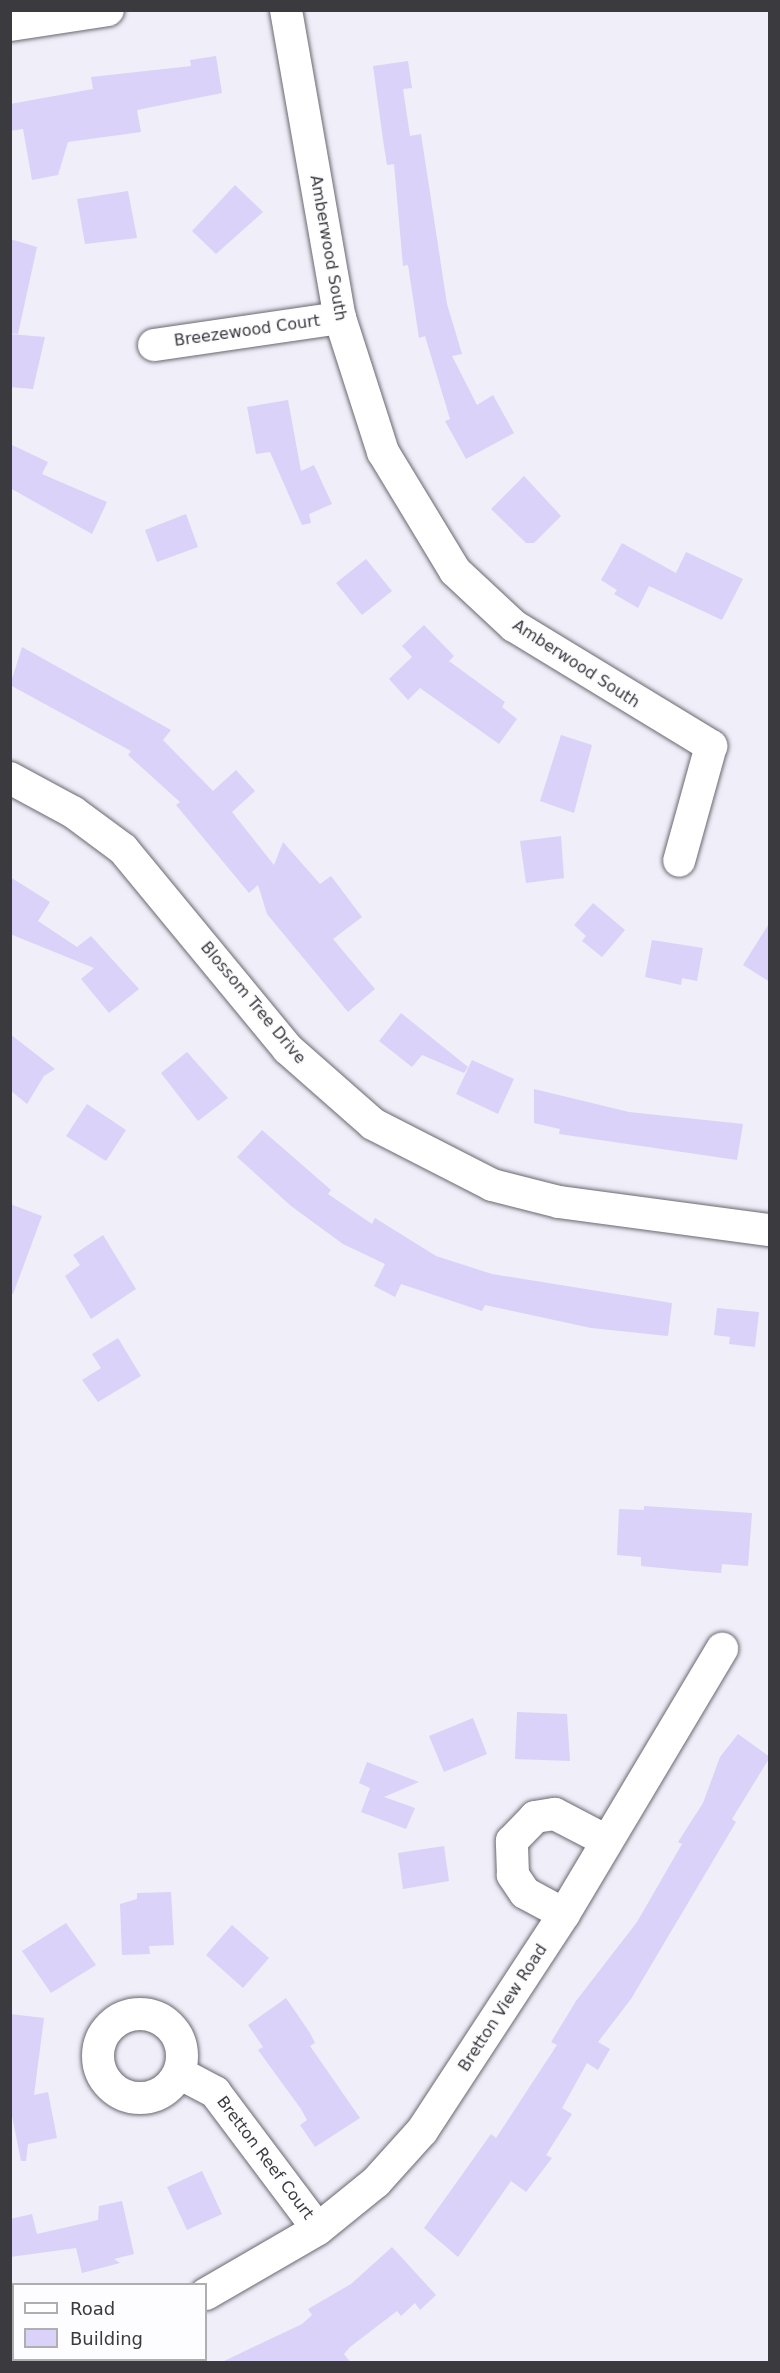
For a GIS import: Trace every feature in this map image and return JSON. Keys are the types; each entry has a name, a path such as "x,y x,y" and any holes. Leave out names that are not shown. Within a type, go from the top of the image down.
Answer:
{"street":[{"path":"10,24 108,10"},
{"name":"Amberwood South","path":"286,10 340,318 383,452 455,571 514,626 711,746 679,861"},
{"name":"Breezewood Court","path":"154,345 340,318"},
{"name":"Blossom Tree Drive","path":"10,778 73,812 123,849 288,1049 373,1124 492,1185 559,1202 770,1230"},
{"name":"Bretton View Road","path":"207,2293 318,2229 376,2182 422,2131 564,1914 605,1840 722,1649"},
{"path":"564,1914 525,1893 513,1875 512,1841 535,1817 555,1814 605,1840"},
{"name":"Bretton Reef Court","path":"179,2073 215,2092 318,2229"}],"building":[{"path":"216,56 222,93 137,110 141,132 68,142 58,175 32,180 23,129 10,131 10,104 93,89 91,77 191,66 190,60"},
{"path":"408,61 412,88 403,89 410,136 421,134 447,304 462,354 452,356 477,405 493,395 514,433 466,459 445,421 450,419 425,336 419,338 408,265 403,266 394,164 387,165 383,140 373,66"},
{"path":"235,185 263,212 216,254 192,231"},
{"path":"128,191 137,238 85,244 77,199"},
{"path":"10,239 37,247 18,334 10,333"},
{"path":"10,334 45,337 33,389 10,387"},
{"path":"288,400 301,471 314,465 332,504 309,514 311,523 302,525 270,452 256,454 247,407"},
{"path":"10,444 48,462 42,474 107,502 92,534 10,488"},
{"path":"524,476 561,516 534,543 526,543 491,509"},
{"path":"186,514 198,547 157,562 145,530"},
{"path":"622,543 676,573 686,552 743,579 722,620 649,586 638,608 614,594 617,590 601,580"},
{"path":"366,559 392,591 362,615 336,583"},
{"path":"424,625 454,656 449,661 505,702 502,707 517,719 499,744 420,688 408,700 389,679 412,657 402,646"},
{"path":"22,647 171,730 163,740 213,791 236,770 255,791 232,812 274,865 283,842 320,884 331,876 362,917 333,939 375,989 348,1012 267,914 258,885 249,893 176,805 180,802 128,755 131,751 10,685"},
{"path":"561,735 592,745 574,813 540,801"},
{"path":"561,836 564,878 526,883 520,841"},
{"path":"10,877 50,902 38,921 77,947 91,936 139,989 109,1013 81,979 94,968 10,934"},
{"path":"593,903 625,930 602,957 582,941 586,936 574,925"},
{"path":"770,922 770,982 743,965"},
{"path":"652,940 703,948 697,981 682,978 681,985 645,977"},
{"path":"401,1013 468,1067 464,1073 422,1055 412,1067 379,1041"},
{"path":"10,1034 55,1069 44,1076 27,1104 10,1090"},
{"path":"187,1052 228,1098 198,1121 161,1073"},
{"path":"472,1060 514,1079 498,1114 456,1094"},
{"path":"534,1089 629,1112 743,1124 737,1160 559,1134 560,1129 534,1123"},
{"path":"87,1104 126,1130 106,1161 66,1136"},
{"path":"262,1130 331,1190 328,1194 372,1224 375,1218 436,1256 492,1274 672,1303 668,1336 591,1328 485,1305 482,1311 401,1284 395,1297 374,1286 385,1264 343,1244 291,1206 237,1157"},
{"path":"10,1204 42,1216 13,1294 10,1293"},
{"path":"103,1235 136,1289 91,1319 65,1276 80,1265 73,1255"},
{"path":"717,1308 759,1312 755,1347 729,1344 730,1337 714,1335"},
{"path":"118,1338 141,1376 98,1402 82,1380 101,1368 92,1354"},
{"path":"644,1506 752,1513 748,1566 722,1564 721,1573 693,1571 641,1566 641,1557 617,1555 619,1509 644,1510"},
{"path":"517,1712 567,1714 570,1761 515,1759"},
{"path":"473,1718 487,1754 444,1772 429,1736"},
{"path":"738,1734 770,1757 732,1819 736,1822 631,1999 598,2042 610,2049 598,2070 587,2063 562,2108 572,2114 546,2155 552,2158 526,2192 511,2181 458,2257 424,2228 491,2134 496,2138 557,2045 551,2042 576,2001 637,1922 682,1844 678,1842 703,1803 720,1757"},
{"path":"367,1762 419,1782 384,1797 415,1808 406,1829 361,1812 370,1788 359,1783"},
{"path":"444,1846 449,1881 403,1889 398,1853"},
{"path":"171,1892 174,1945 149,1946 150,1954 122,1955 120,1904 137,1899 137,1893"},
{"path":"66,1923 96,1965 51,1993 22,1951"},
{"path":"232,1925 269,1958 243,1988 206,1955"},
{"path":"286,1998 315,2043 310,2046 360,2118 315,2147 300,2125 307,2120 301,2109 258,2050 263,2047 248,2025"},
{"path":"10,2014 44,2018 34,2095 48,2092 57,2138 28,2144 26,2161 21,2161 10,2106"},
{"path":"202,2171 222,2214 187,2230 167,2187"},
{"path":"122,2201 134,2254 114,2259 120,2263 82,2273 76,2248 10,2257 10,2219 32,2214 37,2234 98,2220 99,2206"},
{"path":"392,2247 436,2295 420,2310 415,2303 401,2316 397,2311 350,2347 344,2354 350,2362 222,2362 302,2324 312,2315 308,2309 351,2284"}]}
